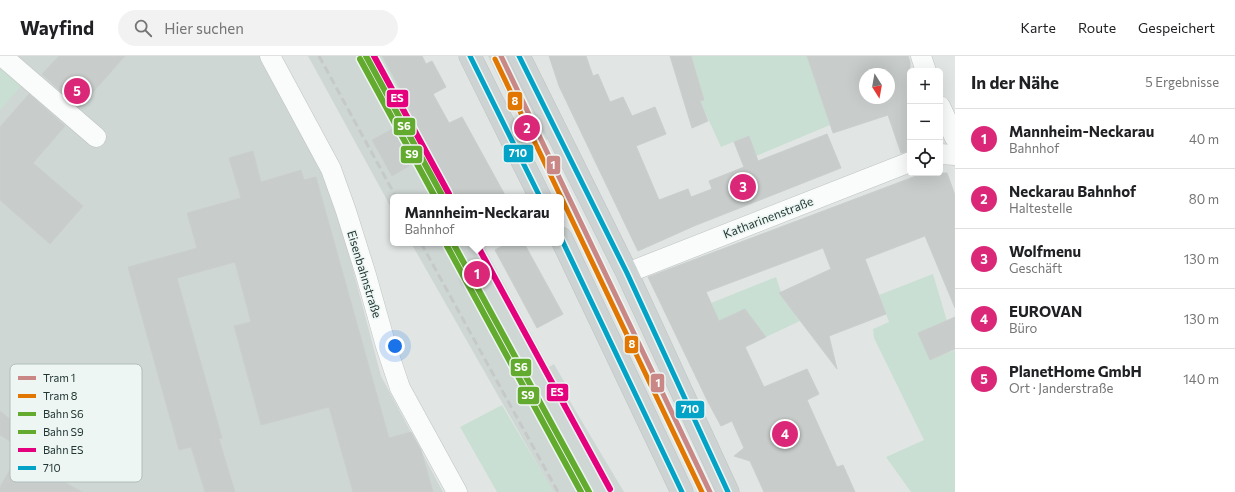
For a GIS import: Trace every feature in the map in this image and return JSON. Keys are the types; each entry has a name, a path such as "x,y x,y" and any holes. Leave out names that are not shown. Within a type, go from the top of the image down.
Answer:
{"main road":[{"path":"470,56 539,194"},
{"path":"519,56 627,273 728,492"},
{"path":"564,244 682,492"}],"street":[{"path":"2,56 96,137"},
{"name":"Eisenbahnstraße","path":"270,56 331,169 366,275 386,346 400,388 458,492"},
{"path":"921,56 925,68"},
{"path":"943,112 955,138"},
{"path":"943,154 955,154"},
{"name":"Katharinenstraße","path":"627,273 907,163"}],"shaded area":[{"path":"0,56 264,56 314,148 336,205 381,376 443,492 0,492"},
{"path":"308,56 371,56 402,111 410,107 467,194 390,194 390,206"},
{"path":"488,56 508,56 551,137 546,140 549,148 536,153"},
{"path":"413,246 484,246 549,367 554,364 566,385 562,388 624,492 553,492"}],"green space":[{"path":"371,56 382,56 410,107 402,112"},
{"path":"691,56 807,56 811,68 819,65 819,91 830,125 756,156 748,136 721,147 700,101 704,100"},
{"path":"1,67 22,85 0,110 0,68"},
{"path":"933,274 947,321 930,360 955,350 955,492 911,492 886,457 924,440 874,338 873,329 889,322 879,295"},
{"path":"776,277 781,292 779,293 800,321 766,337 745,309 719,321 711,303"},
{"path":"502,405 553,492 497,492 460,427"}],"building":[{"path":"59,56 125,56 79,108 42,74"},
{"path":"382,56 422,56 426,64 432,61 446,87 433,94 449,123 462,117 504,194 446,194 426,156 392,176 372,140 407,121 403,113 411,109"},
{"path":"549,56 586,56 593,76 598,74 610,102 623,97 632,116 655,107 666,134 636,146 659,200 688,189 691,197 712,189 709,181 744,167 734,142 749,136 758,161 827,134 841,168 694,226 638,251 559,86"},
{"path":"670,56 691,56 704,100 700,101 708,121 692,128"},
{"path":"807,56 908,56 910,68 907,68 907,152 901,153 888,115 833,133"},
{"path":"29,94 65,126 33,163 83,206 50,244 0,200 0,127"},
{"path":"253,151 261,182 301,170 304,180 316,177 389,438 411,432 421,450 433,492 353,492 329,407 261,425 234,326 251,322 235,262 177,278 222,438 219,439 235,492 205,492 191,447 179,450 128,267 197,248 187,213 241,198 229,158"},
{"path":"943,173 947,173 955,195 955,308 925,236 865,259 886,314 829,336 837,369 779,293 831,269 823,248 706,292 719,321 745,309 766,337 745,347 764,387 807,369 819,394 807,400 837,467 843,465 855,492 764,492 750,461 734,456 744,448 732,421 721,426 648,277 916,176 943,176"},
{"path":"502,246 526,246 563,314 537,328 495,250"},
{"path":"955,317 955,349 930,360 918,333"},
{"path":"0,411 10,419 10,441 0,435"},
{"path":"10,470 10,482 64,482 82,492 0,492 0,487"}],"railway":[{"path":"319,56 394,194"},
{"path":"423,246 558,492"}],"tram line":[{"name":"1","path":"501,56 710,492"},
{"name":"8","path":"495,59 560,194"},
{"name":"8","path":"564,203 702,492"}],"rail line":[{"name":"S6","path":"366,56 441,194"},
{"name":"ES","path":"374,56 449,194"},
{"name":"S9","path":"360,59 433,194"},
{"name":"S9","path":"447,246 581,492"},
{"name":"S6","path":"455,246 589,492"},
{"name":"ES","path":"478,246 610,489"}],"transit line":[{"name":"710","path":"470,56 539,194"},
{"name":"710","path":"519,56 627,273 728,492"},
{"name":"710","path":"564,244 682,492"}],"place":[{"name":"PlanetHome GmbH","path":"77,91"},
{"name":"Neckarau Bahnhof","path":"527,128"},
{"name":"Wolfmenu","path":"743,187"},
{"name":"Mannheim-Neckarau","path":"477,274"},
{"name":"EUROVAN","path":"785,434"}]}
